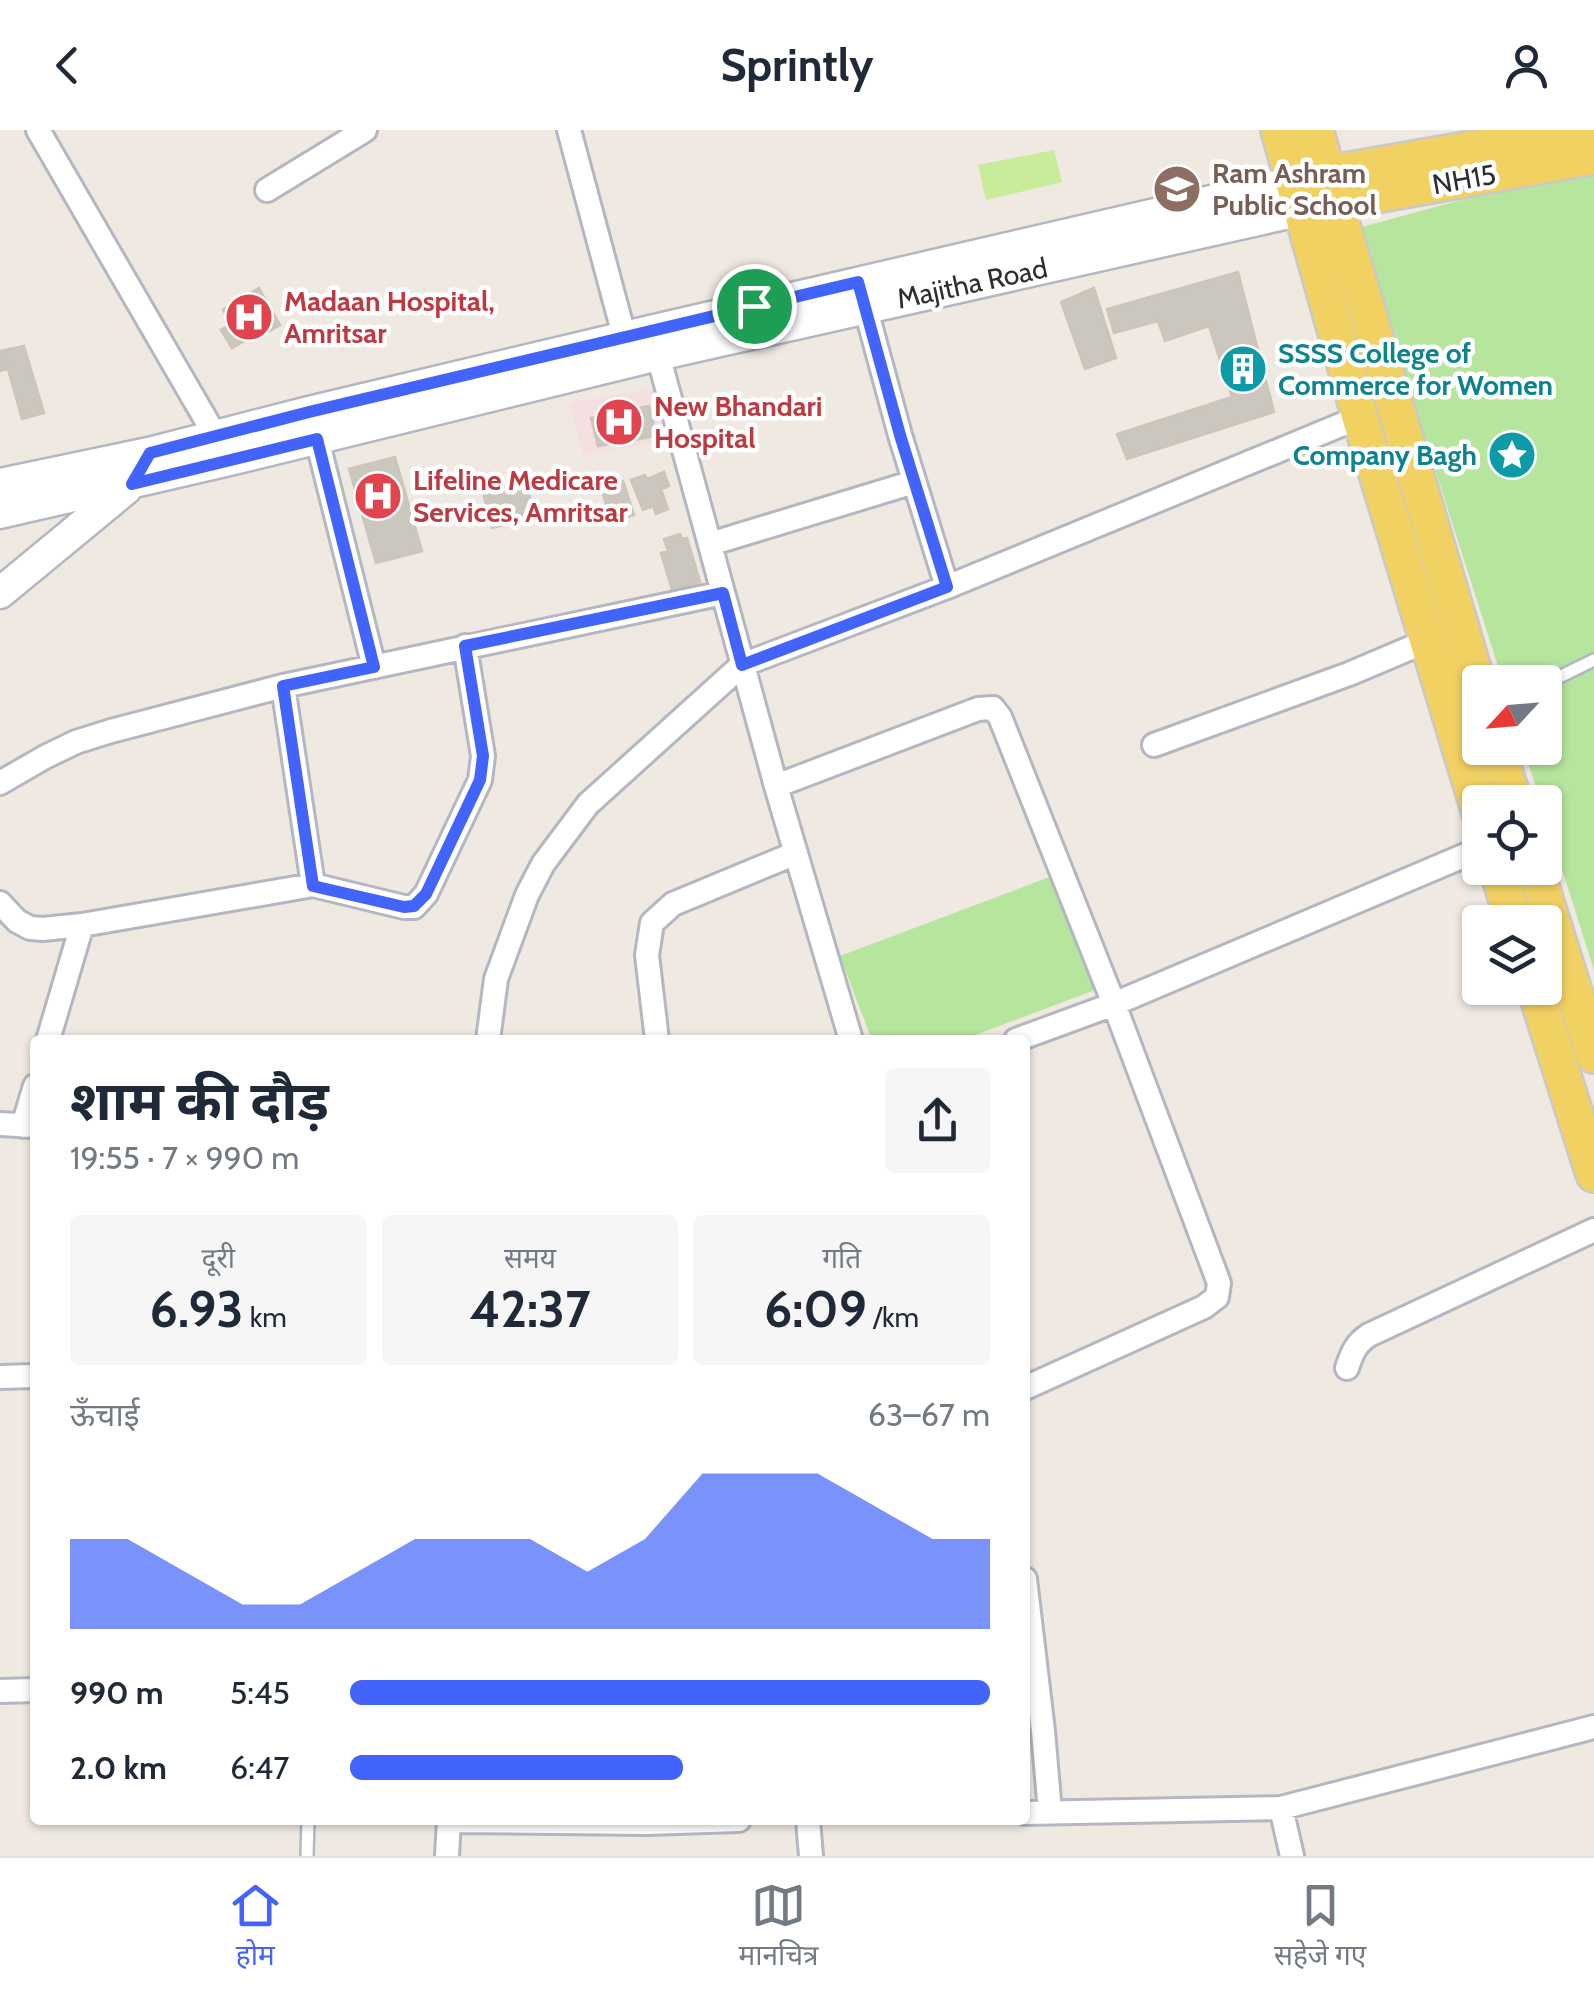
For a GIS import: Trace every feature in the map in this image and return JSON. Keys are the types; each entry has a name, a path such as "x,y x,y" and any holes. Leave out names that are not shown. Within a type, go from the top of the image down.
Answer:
{"main road":[{"path":"1278,130 1314,192 1471,665"},
{"path":"1315,130 1314,192 1360,417 1471,785"},
{"path":"1314,192 1580,130"},
{"name":"NH15","path":"1314,192 1594,156"},
{"name":"Majitha Road","path":"0,484 150,453 625,339 862,294 1314,192"},
{"name":"Majitha Road","path":"0,512 132,484 658,354 862,294"},
{"path":"0,594 132,484 150,453"},
{"path":"1540,885 1594,1056"},
{"path":"1540,1005 1594,1174"}],"street":[{"path":"38,130 216,437"},
{"path":"267,190 365,130"},
{"path":"569,130 625,339"},
{"path":"862,294 947,587"},
{"path":"658,354 776,786 850,1035"},
{"path":"489,1035 496,979 527,895 544,864 588,804 742,665 947,587 1360,417"},
{"path":"317,439 374,667"},
{"path":"710,544 914,482"},
{"path":"0,783 76,742 111,730 283,686 723,593"},
{"path":"1154,745 1427,642"},
{"path":"0,903 17,921 43,929 313,886 414,906 426,894 482,770 465,646"},
{"path":"283,686 313,886"},
{"path":"776,786 978,709 993,708 1000,718 1219,1283 1217,1297 1204,1307 1030,1386"},
{"path":"657,1035 647,955 652,923 673,904 796,853"},
{"path":"1030,1035 1114,1004 1462,857"},
{"path":"49,1035 82,925"},
{"path":"19,1125 30,1098"},
{"path":"1347,1368 1352,1350 1369,1334 1594,1230"},
{"path":"0,1377 30,1376"},
{"path":"1030,1675 1044,1731 1050,1812"},
{"path":"0,1691 30,1690"},
{"path":"1030,1812 1281,1808 1594,1727"},
{"path":"1281,1808 1292,1856"},
{"path":"446,1856 449,1825"},
{"path":"808,1825 811,1856"}],"lane":[{"path":"1562,676 1594,660"},
{"path":"307,1856 308,1825"}],"shaded area":[{"name":"New Bhandari Hospital","path":"654,388 669,440 583,455 569,403"}],"green space":[{"path":"1054,150 1062,182 986,200 978,165"},
{"name":"Company Bagh","path":"1594,164 1594,970 1562,869 1562,785 1535,785 1529,765 1562,765 1562,665 1498,665 1358,228"},
{"path":"1055,875 1098,989 975,1035 870,1035 840,956"}],"building":[{"name":"SSSS College of Commerce for Women","path":"1238,272 1274,412 1127,459 1117,434 1232,397 1209,326 1165,341 1158,321 1114,333 1107,309"},
{"path":"259,288 280,325 266,333 262,325 232,348 221,330 231,324 223,310"},
{"path":"1094,288 1116,358 1085,369 1061,302"},
{"path":"24,346 44,413 22,419 8,369 0,371 0,351"},
{"path":"649,406 657,436 598,446 591,418"},
{"path":"395,457 422,551 376,563 349,469"},
{"path":"664,472 669,486 661,489 668,509 656,514 653,506 643,510 631,480"},
{"path":"525,478 535,516 492,528 482,489"},
{"path":"623,481 634,515 612,522 603,495 612,493 609,485"},
{"path":"680,534 682,539 687,538 700,582 672,590 661,553 668,551 664,539"}],"place":[{"name":"Ram Ashram Public School","path":"1177,189"},
{"name":"Madaan Hospital, Amritsar","path":"249,317"},
{"name":"SSSS College of Commerce for Women","path":"1243,369"},
{"name":"New Bhandari Hospital","path":"619,422"},
{"name":"Company Bagh","path":"1512,455"},
{"name":"Lifeline Medicare Services, Amritsar","path":"378,496"}],"route":[{"path":"858,282 947,587 742,665 723,593 465,646 482,770 426,894 414,906 404,907 313,886 283,686 374,667 317,439 132,484 150,453 754,306 858,282"}]}
